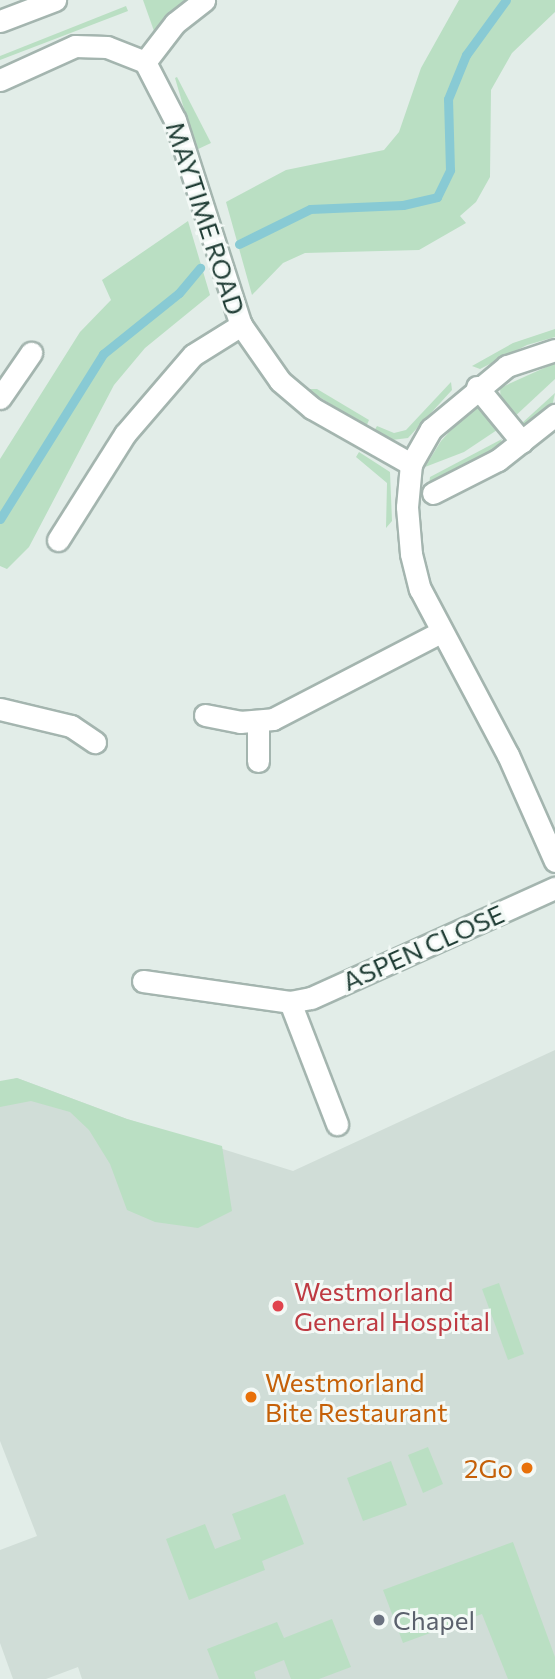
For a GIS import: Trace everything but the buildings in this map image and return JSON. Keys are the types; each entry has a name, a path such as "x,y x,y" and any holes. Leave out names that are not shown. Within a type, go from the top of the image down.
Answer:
{"street":[{"path":"0,21 55,0"},
{"path":"0,80 75,46 107,47 145,62 175,23 204,0"},
{"name":"MAYTIME ROAD","path":"145,62 175,120 240,325 280,381 312,408 411,464"},
{"path":"58,540 125,434 193,355 240,325"},
{"path":"555,349 507,366 477,387 431,429 411,464 411,554 420,589 508,755 555,861"},
{"path":"0,398 31,354"},
{"path":"477,387 522,442"},
{"path":"433,493 471,477 522,442 555,415"},
{"path":"205,715 258,723 295,710 348,677 441,632"},
{"path":"0,709 71,726 95,742"},
{"path":"258,723 258,761"},
{"name":"ASPEN CLOSE","path":"143,981 290,1002 311,998 555,888"},
{"path":"290,1002 337,1124"}],"shaded area":[{"name":"Westmorland General Hospital","path":"555,1050 555,1679 82,1679 78,1667 46,1679 13,1679 0,1643 0,1550 37,1536 0,1441 0,1083 17,1078 127,1119 293,1171"}],"green space":[{"path":"143,0 187,0 154,31"},
{"path":"459,0 555,0 555,12 512,53 491,90 490,177 476,202 460,216 466,223 419,250 305,253 283,263 252,295 226,202 286,170 384,150 399,132 421,68"},
{"path":"126,6 128,11 0,60 0,56"},
{"path":"177,77 211,143 196,150 175,78"},
{"path":"188,221 210,295 145,348 114,385 29,547 7,569 0,566 0,459 80,332 111,300 102,280"},
{"path":"555,329 555,337 527,345 480,369 472,366 513,343"},
{"path":"555,363 555,379 512,419 501,404 500,388"},
{"path":"451,382 452,390 408,438 392,440 374,431 377,426 394,433 406,430"},
{"path":"307,389 317,389 369,420 366,427"},
{"path":"555,393 552,407 524,426 521,424"},
{"path":"472,407 482,408 500,428 464,452 425,467 441,441"},
{"path":"502,439 498,451 429,485 430,477"},
{"path":"359,452 390,472 392,521 386,528 387,483 356,457"},
{"path":"17,1078 127,1119 222,1146 232,1211 198,1228 155,1222 127,1210 110,1164 89,1130 70,1112 31,1101 0,1107 0,1081"},
{"path":"499,1283 524,1354 508,1360 482,1289"},
{"path":"428,1447 443,1484 423,1493 408,1455"},
{"path":"391,1461 407,1505 363,1521 347,1478"},
{"path":"285,1494 304,1544 262,1561 265,1570 189,1600 166,1539 205,1524 215,1549 241,1539 232,1514"},
{"path":"513,1542 555,1657 555,1679 508,1679 482,1614 403,1643 383,1590"},
{"path":"332,1619 351,1667 319,1679 291,1679 284,1660 254,1672 256,1679 219,1679 207,1649 277,1622 284,1638"}],"waterway":[{"path":"239,244 310,209 403,205 437,197 450,170 448,99 466,55 506,0"},
{"path":"0,519 103,354 179,293 200,268"}],"place":[{"name":"Westmorland General Hospital","path":"278,1306"},
{"name":"Westmorland Bite Restaurant","path":"251,1397"},
{"name":"2Go","path":"527,1468"},
{"name":"Chapel","path":"379,1620"}]}
